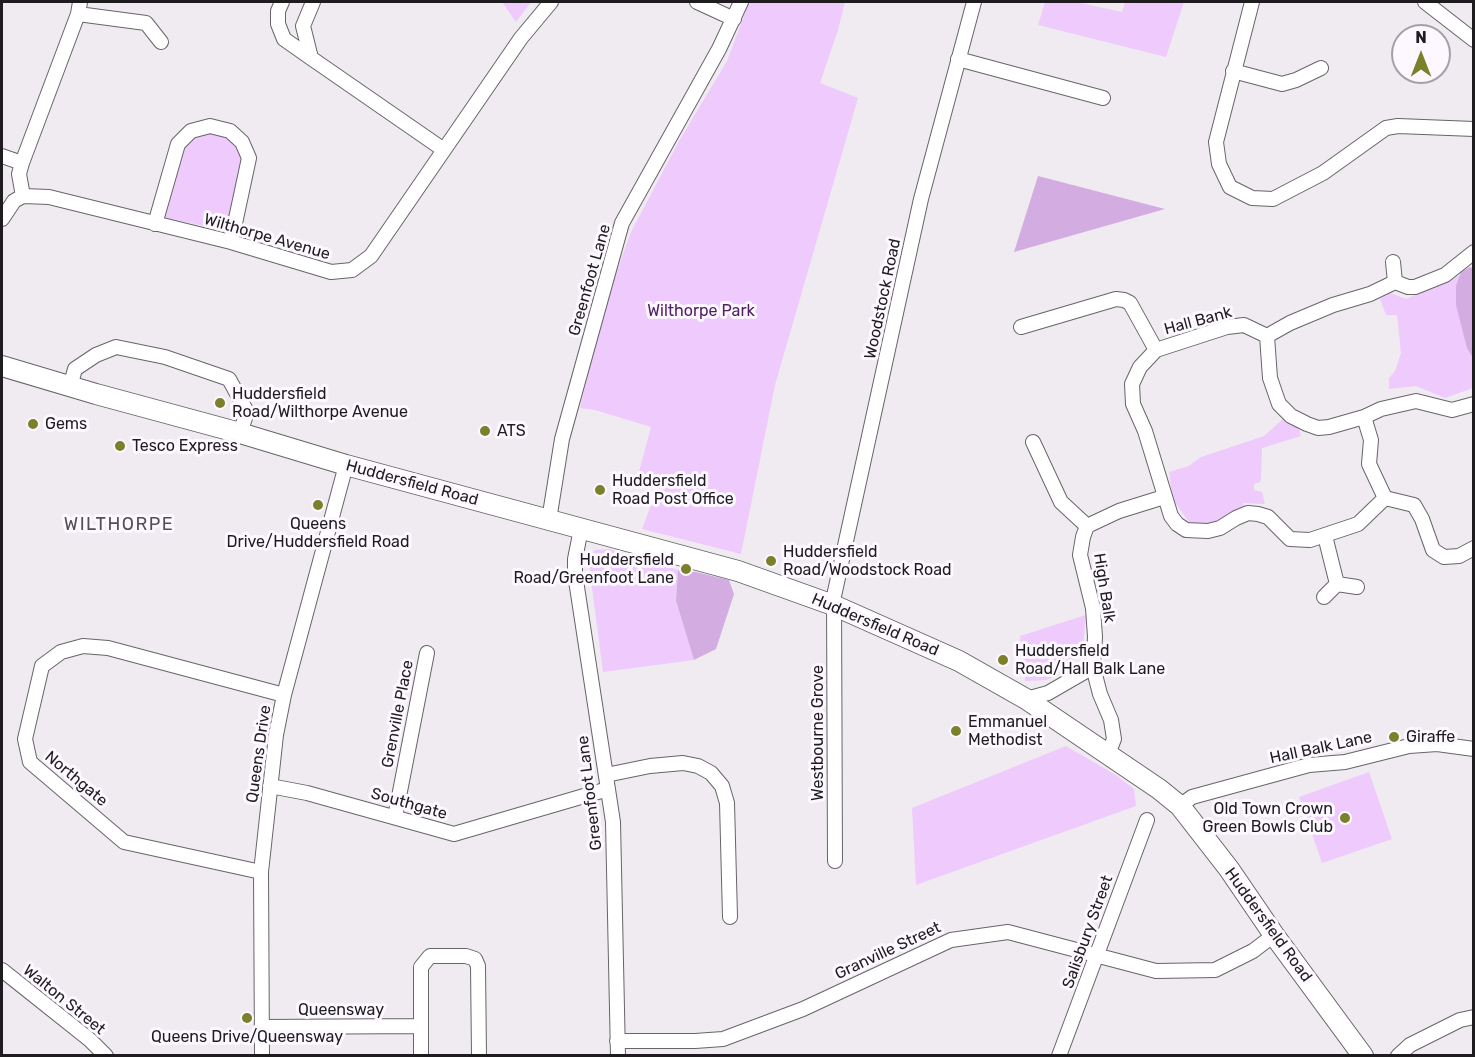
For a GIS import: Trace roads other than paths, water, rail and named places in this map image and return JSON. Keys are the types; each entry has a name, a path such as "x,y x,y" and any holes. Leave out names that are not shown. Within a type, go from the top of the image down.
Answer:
{"highway":[{"name":"Huddersfield Road","path":"2,366 346,465 738,571 833,605 959,661 1026,699 1180,806 1363,1056"}],"street":[{"path":"282,2 278,11 278,24 284,39 444,150"},
{"path":"311,58 303,26 313,2"},
{"name":"Wilthorpe Avenue","path":"23,196 49,196 231,242 331,272 352,270 371,256 521,38 551,2"},
{"path":"697,2 734,19"},
{"name":"Greenfoot Lane","path":"549,520 562,438 622,223 734,19 741,2"},
{"name":"Woodstock Road","path":"833,605 921,199 974,2"},
{"path":"1252,2 1216,142 1219,164 1230,187 1252,198 1273,199 1323,173 1386,128 1398,126 1473,129"},
{"path":"1425,2 1473,40"},
{"path":"2,219 14,201 23,196 20,174 22,163 79,8 146,23 161,42"},
{"path":"958,59 1103,98"},
{"path":"1233,71 1282,84 1321,68"},
{"path":"155,224 178,144 191,131 210,126 230,131 242,142 249,158 231,242"},
{"path":"2,156 22,163"},
{"path":"1473,252 1445,275 1431,282 1408,287 1395,282 1370,294 1333,305 1290,323 1267,336 1270,378 1279,404 1291,416 1318,428 1329,427 1382,409 1416,401 1452,410 1473,404"},
{"path":"1393,262 1395,282"},
{"path":"1021,327 1116,299 1124,300 1130,303 1156,350"},
{"name":"Hall Bank","path":"1267,336 1244,326 1227,327 1156,350 1140,368 1132,384 1133,404 1150,447 1171,516 1186,530 1208,531 1220,528 1248,513 1258,514 1268,518 1290,538 1310,540 1358,524 1385,498"},
{"path":"70,387 75,369 96,355 116,346 165,357 229,379 247,412 240,433"},
{"path":"1364,417 1371,440 1369,464 1385,498 1414,505 1422,519 1433,550 1444,557 1459,556 1473,548"},
{"path":"1033,442 1061,502 1087,526 1119,511 1164,497"},
{"name":"Queens Drive","path":"262,1056 261,872 270,786 284,695 346,465"},
{"name":"High Balk","path":"1087,526 1080,555 1093,608 1095,637 1093,667 1100,694 1112,720 1114,739 1108,754"},
{"name":"Greenfoot Lane","path":"581,529 575,559 575,574 613,822 618,1056"},
{"path":"1325,536 1337,584"},
{"path":"1337,584 1358,587"},
{"path":"1324,597 1337,584"},
{"name":"Westbourne Grove","path":"833,605 835,861"},
{"name":"Northgate","path":"261,872 124,842 30,762 26,739 42,666 61,652 83,646 108,648 284,695"},
{"name":"Grenville Place","path":"395,817 427,653"},
{"path":"1026,699 1048,693 1093,667"},
{"name":"Hall Balk Lane","path":"1180,806 1192,797 1309,765 1345,762 1409,746 1437,744 1473,749"},
{"name":"Southgate","path":"270,786 307,793 454,834 650,766 683,763 698,766 711,773 722,786 727,803 730,917"},
{"name":"Salisbury Street","path":"1059,1056 1147,820"},
{"name":"Granville Street","path":"617,1041 723,1039 803,1009 951,940 1008,932 1156,971 1215,970 1253,951 1274,935"},
{"path":"421,1056 420,967 430,956 466,956 475,959 478,966 479,1056"},
{"name":"Walton Street","path":"2,970 90,1040 106,1056"},
{"path":"1398,1056 1410,1045 1460,1020 1473,1017"},
{"name":"Queensway","path":"262,1028 421,1026"}],"place":[{"name":"Huddersfield Road/Wilthorpe Avenue","path":"220,403"},
{"name":"Gems","path":"33,424"},
{"name":"ATS","path":"485,431"},
{"name":"Tesco Express","path":"120,446"},
{"name":"Huddersfield Road Post Office","path":"600,490"},
{"name":"Queens Drive/Huddersfield Road","path":"318,505"},
{"name":"Huddersfield Road/Woodstock Road","path":"771,561"},
{"name":"Huddersfield Road/Greenfoot Lane","path":"686,569"},
{"name":"Huddersfield Road/Hall Balk Lane","path":"1003,660"},
{"name":"Emmanuel Methodist","path":"956,731"},
{"name":"Giraffe","path":"1394,737"},
{"name":"Old Town Crown Green Bowls Club","path":"1345,818"},
{"name":"Queens Drive/Queensway","path":"247,1018"}],"district":[{"name":"WILTHORPE","path":"119,525"}],"park label":[{"name":"Wilthorpe Park","path":"701,311"}]}
